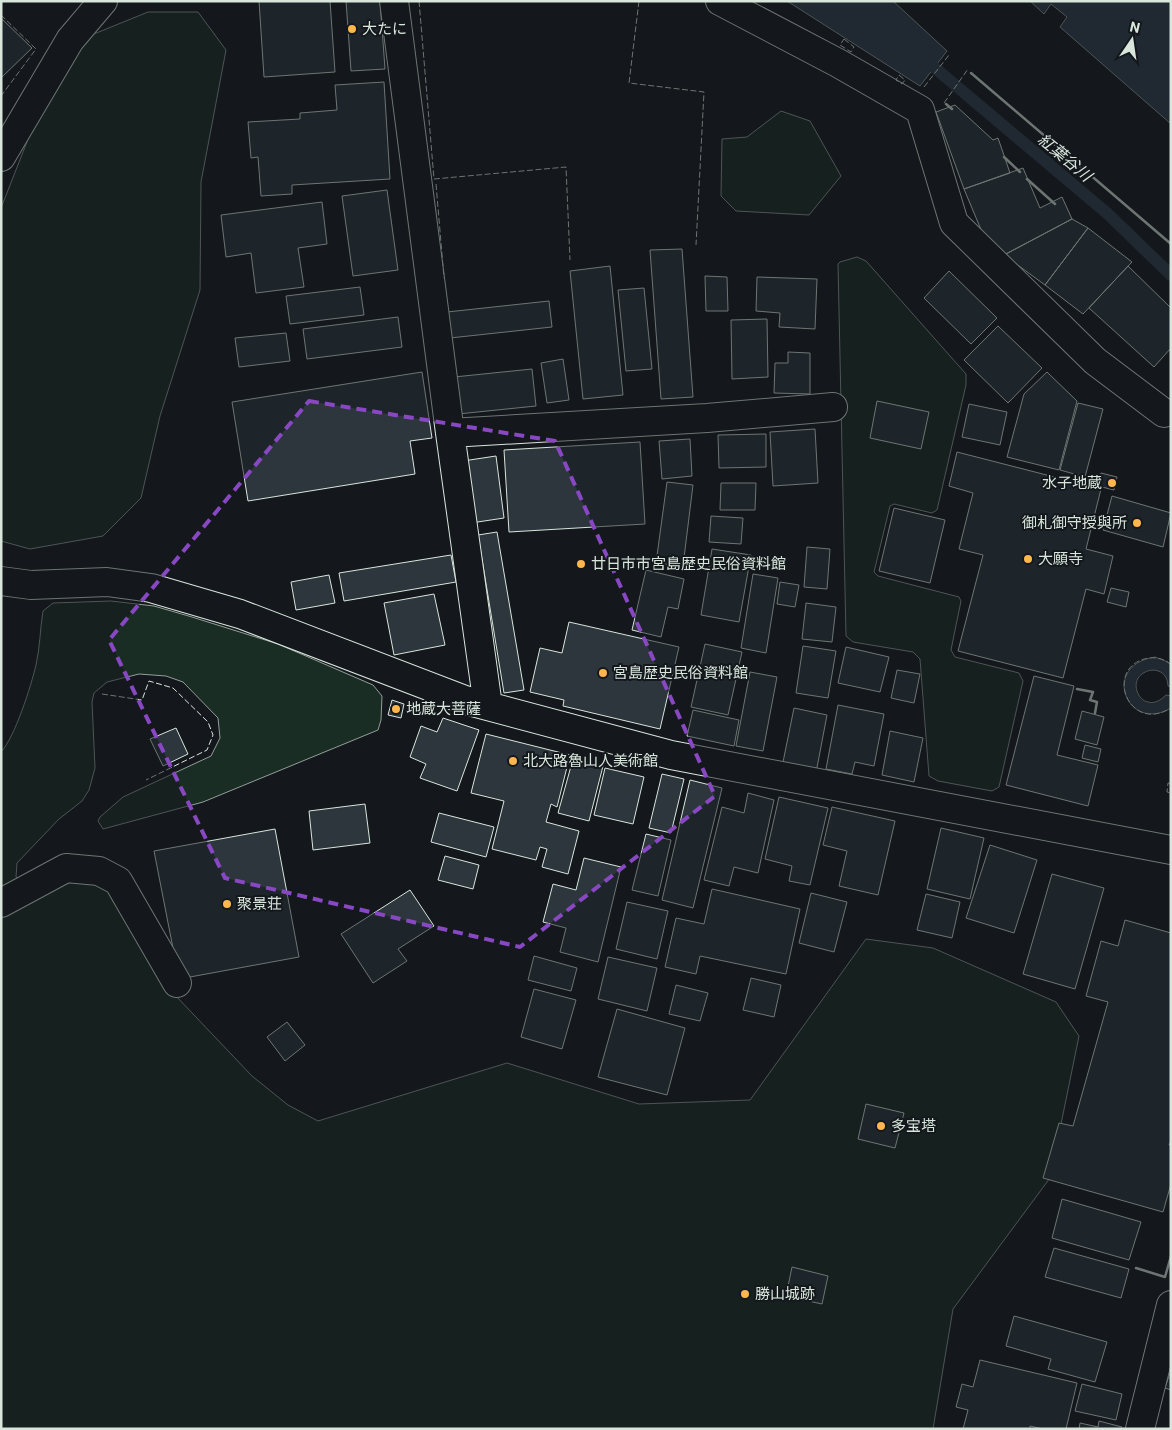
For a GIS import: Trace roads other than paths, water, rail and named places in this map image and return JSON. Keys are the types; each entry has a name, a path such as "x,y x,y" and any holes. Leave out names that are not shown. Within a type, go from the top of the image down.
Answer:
{"street":[{"path":"1,157 70,40 103,1"},
{"path":"394,1 450,433 488,706"},
{"path":"720,1 838,63 920,110 954,223 1095,361 1164,413"},
{"path":"450,433 707,418 833,407"},
{"path":"1,581 30,585 107,582 151,588 240,614 465,700 671,755 1171,850"},
{"path":"1,903 66,868 99,871 118,881 177,983"},
{"path":"1140,1429 1171,1305"}],"water":[{"path":"787,1 893,1 947,51 920,86"},
{"path":"1030,1 1171,1 1171,124 1060,27 1067,17 1051,4 1044,14"},
{"path":"1155,657 1171,665 1171,687 1168,686 1166,678 1162,673 1156,670 1143,673 1136,683 1137,691 1143,700 1153,702 1166,695 1171,696 1171,708 1156,714 1142,712 1132,706 1126,696 1124,684 1128,672 1138,663"}],"waterway":[{"name":"紅葉谷川","path":"935,68 1108,214 1171,275"}],"place":[{"name":"大たに","path":"352,29"},
{"name":"水子地蔵","path":"1112,483"},
{"name":"御札御守授與所","path":"1137,523"},
{"name":"大願寺","path":"1028,559"},
{"name":"廿日市市宮島歴史民俗資料館","path":"581,564"},
{"name":"宮島歴史民俗資料館","path":"603,673"},
{"name":"地蔵大菩薩","path":"396,709"},
{"name":"北大路魯山人美術館","path":"513,761"},
{"name":"聚景荘","path":"227,904"},
{"name":"多宝塔","path":"881,1126"},
{"name":"勝山城跡","path":"745,1294"}]}
